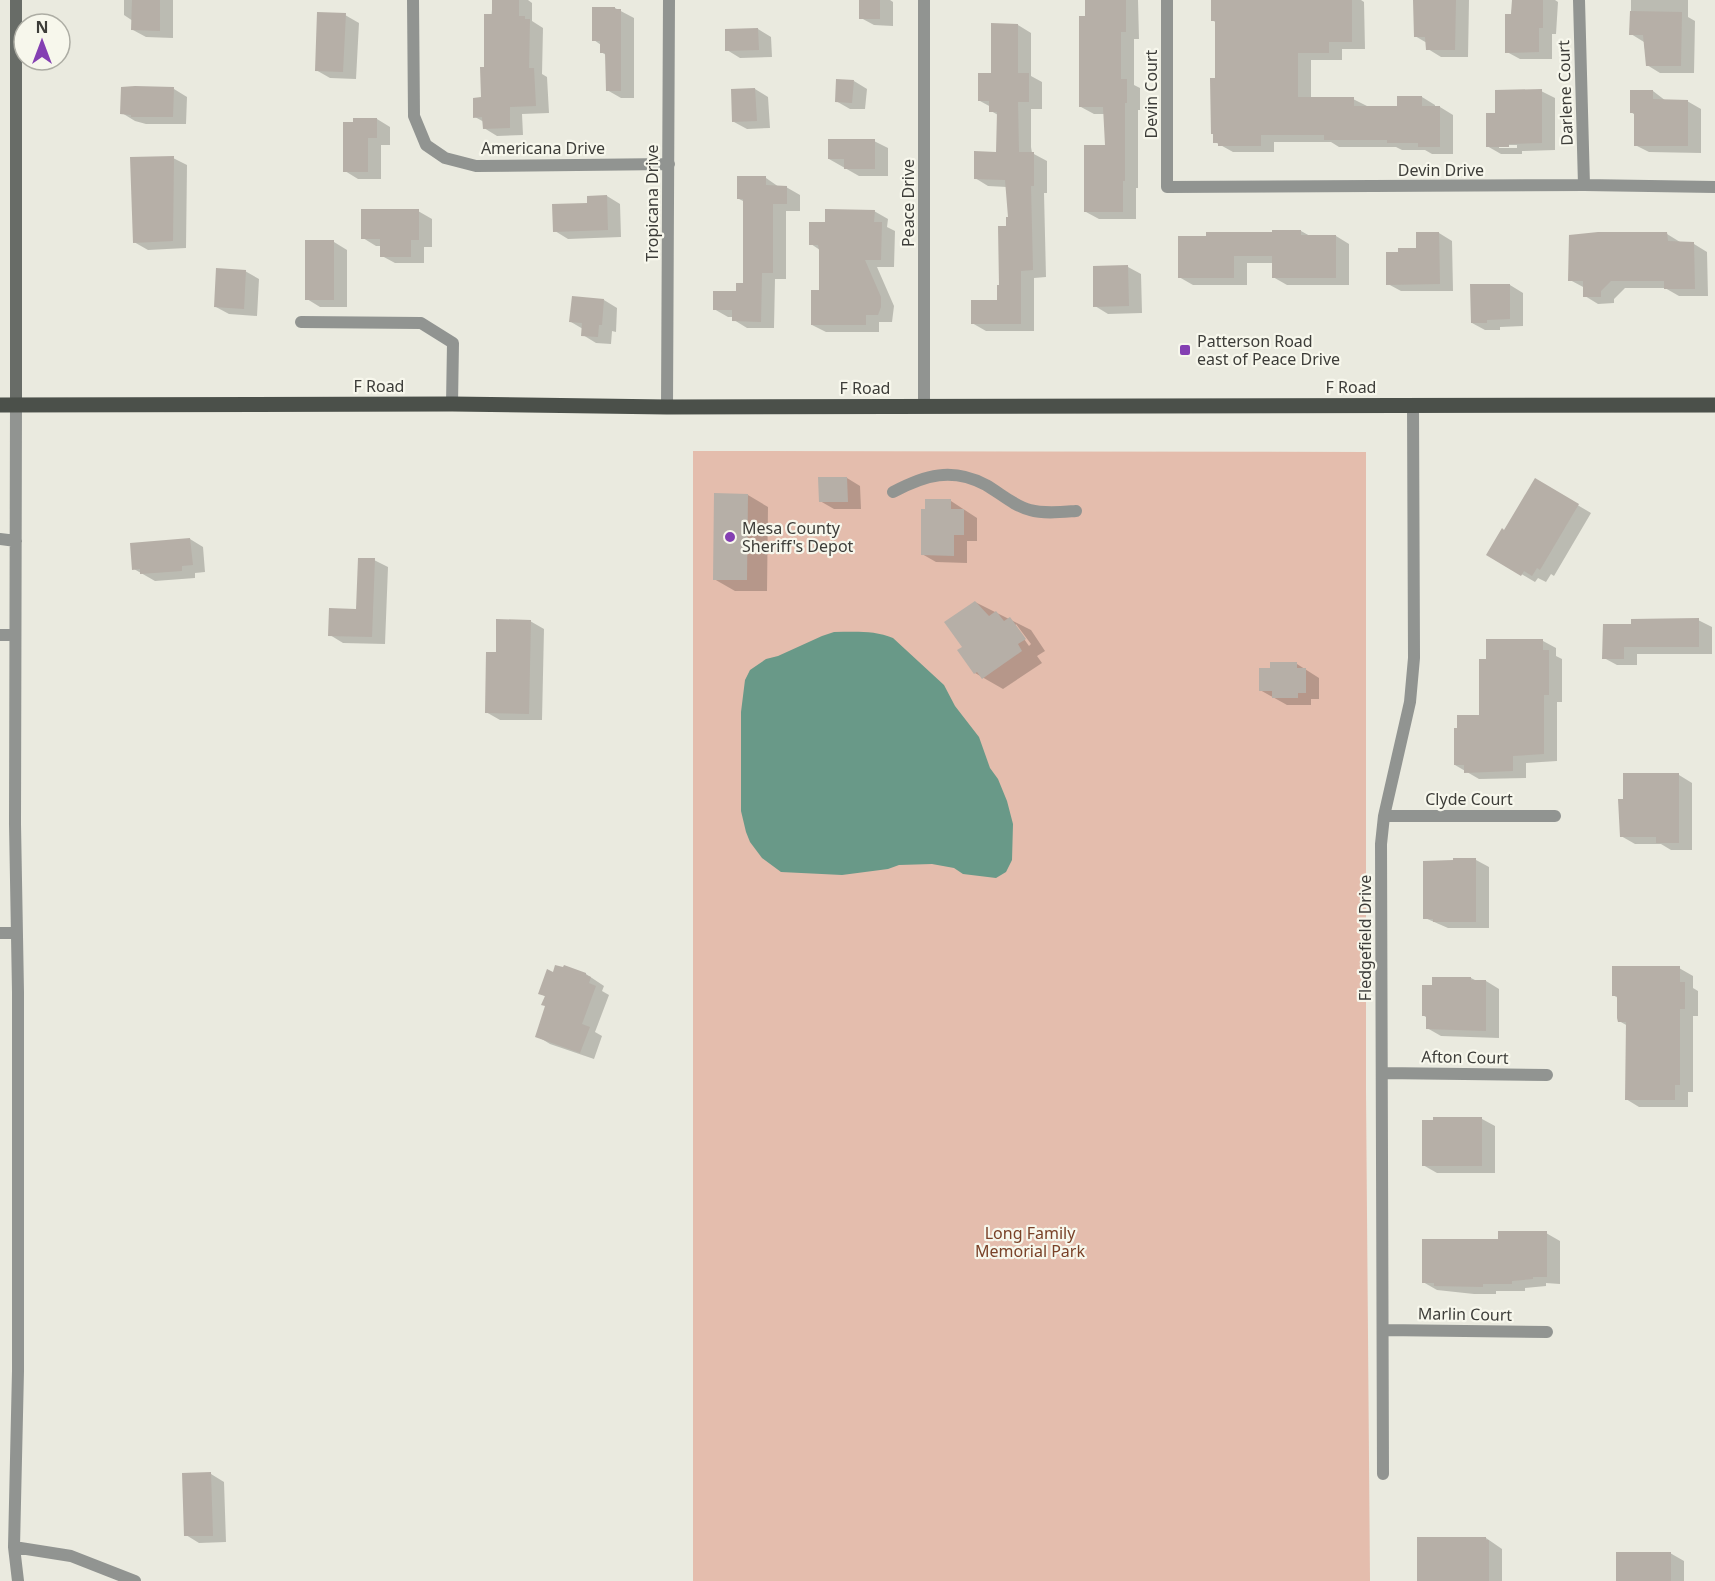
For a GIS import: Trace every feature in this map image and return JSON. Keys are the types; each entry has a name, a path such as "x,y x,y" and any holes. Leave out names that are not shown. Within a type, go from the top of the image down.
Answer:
{"main road":[{"name":"F Road","path":"0,405 452,404 667,407 1715,405"}],"street":[{"path":"15,0 18,1371 14,1547 18,1581"},
{"name":"Americana Drive","path":"413,0 414,116 426,145 445,158 476,166 669,164"},
{"name":"Tropicana Drive","path":"667,407 669,0"},
{"name":"Peace Drive","path":"924,0 924,406"},
{"name":"Devin Court","path":"1167,0 1167,188"},
{"name":"Darlene Court","path":"1579,0 1584,185"},
{"name":"Devin Drive","path":"1167,188 1584,185 1715,187"},
{"path":"301,322 421,323 453,343 452,404"},
{"name":"Fledgefield Drive","path":"1383,1474 1381,844 1384,816 1410,702 1414,658 1413,405"},
{"path":"893,492 915,480 932,475 952,475 968,477 985,484 1030,510 1053,513 1076,511"},
{"path":"0,539 16,541"},
{"path":"0,635 15,635"},
{"name":"Clyde Court","path":"1384,816 1555,816"},
{"path":"0,933 17,933"},
{"name":"Afton Court","path":"1382,1072 1547,1075"},
{"name":"Marlin Court","path":"1383,1330 1547,1332"},
{"path":"14,1547 71,1556 135,1581"}],"green space":[{"name":"Long Family Memorial Park","path":"693,451 1366,452 1366,1092 1370,1581 693,1581"}],"shaded area":[{"path":"834,632 871,633 893,638 944,685 955,706 979,737 990,768 998,779 1007,801 1013,824 1012,860 1006,872 996,878 963,874 954,868 932,864 899,865 888,869 842,875 781,872 762,858 750,842 741,811 741,712 745,680 750,670 766,659"}],"building":[{"path":"132,0 160,0 160,31 131,30"},
{"path":"492,0 519,0 519,16 530,19 529,68 534,68 536,106 510,107 510,128 483,129 482,117 473,118 473,98 481,97 480,67 484,67 484,14 492,14"},
{"path":"859,0 880,0 880,19 859,19"},
{"path":"1085,0 1126,0 1126,32 1121,32 1121,79 1127,79 1123,212 1084,212 1084,145 1105,145 1103,107 1079,107 1079,16 1085,16"},
{"path":"1211,0 1352,0 1352,42 1329,42 1329,53 1298,53 1298,97 1354,97 1354,106 1397,106 1397,96 1422,96 1422,106 1440,106 1440,147 1418,147 1418,143 1387,143 1387,140 1324,140 1324,135 1261,135 1261,146 1218,146 1218,143 1213,143 1210,78 1215,78 1215,21 1211,21"},
{"path":"1413,0 1456,0 1455,50 1426,50 1425,37 1414,37"},
{"path":"1512,0 1543,0 1543,28 1539,28 1539,52 1505,53 1505,14 1511,14"},
{"path":"592,7 621,9 621,91 606,91 605,53 600,53 600,41 592,41"},
{"path":"1630,11 1682,12 1681,66 1646,66 1643,35 1629,35"},
{"path":"317,12 346,13 343,72 315,71"},
{"path":"991,23 1018,24 1018,73 1029,73 1029,102 1018,102 1019,152 1034,152 1034,186 1031,186 1033,270 1021,271 1021,324 971,324 971,300 997,300 998,226 1006,226 1006,217 1008,217 1005,180 974,179 974,151 996,152 997,112 989,112 989,101 978,101 978,73 991,73"},
{"path":"758,28 759,50 725,51 725,29"},
{"path":"836,79 854,80 852,103 835,102"},
{"path":"121,87 174,87 173,117 131,117 131,115 120,114"},
{"path":"755,88 757,121 732,122 731,89"},
{"path":"1542,89 1542,143 1486,147 1486,113 1495,113 1495,90"},
{"path":"1630,90 1653,90 1653,99 1688,100 1688,146 1634,146 1634,113 1630,113"},
{"path":"353,118 377,118 377,138 368,138 368,172 343,172 343,122 353,122"},
{"path":"828,139 875,139 875,169 844,169 844,159 828,159"},
{"path":"174,156 173,241 133,243 130,157"},
{"path":"737,176 766,176 766,185 787,186 787,204 773,204 773,273 762,273 761,322 732,321 732,310 713,310 713,291 736,291 736,283 743,283 743,199 737,199"},
{"path":"607,195 608,230 553,232 552,204 587,203 587,196"},
{"path":"361,209 419,209 419,240 411,240 411,257 380,257 380,239 361,239"},
{"path":"825,209 875,210 874,222 882,222 881,260 865,260 881,297 881,307 878,315 866,315 866,325 811,325 811,290 819,290 819,250 818,245 809,245 809,222 825,222"},
{"path":"1272,230 1301,230 1301,235 1336,235 1336,278 1272,278 1272,256 1234,256 1234,278 1178,278 1178,236 1206,236 1206,232 1272,232"},
{"path":"1416,232 1439,232 1440,284 1386,285 1386,252 1398,252 1398,248 1416,248"},
{"path":"1598,232 1667,232 1668,241 1694,242 1695,289 1664,289 1664,281 1611,281 1601,291 1601,297 1583,297 1583,281 1568,281 1569,235"},
{"path":"305,240 334,240 334,300 305,300"},
{"path":"1128,265 1129,306 1093,307 1093,266"},
{"path":"216,268 246,270 244,309 214,307"},
{"path":"1470,284 1510,284 1510,319 1471,323"},
{"path":"572,296 604,299 602,325 599,325 598,337 581,336 582,323 569,322"},
{"name":"Mesa County Sheriff's Depot","path":"818,477 847,477 848,502 819,502"},
{"path":"1535,478 1579,504 1540,570 1537,568 1532,576 1524,571 1521,576 1486,555"},
{"name":"Mesa County Sheriff's Depot","path":"714,493 748,494 747,580 713,580"},
{"path":"925,499 951,499 951,509 964,509 964,535 954,535 954,556 921,555 921,509 925,509"},
{"path":"190,538 193,565 182,566 182,571 140,574 140,569 132,570 130,543"},
{"path":"358,558 375,558 372,637 328,636 329,608 356,609"},
{"path":"975,601 989,616 996,611 1004,621 1010,617 1026,639 1018,644 1022,651 982,679 977,672 974,674 957,650 962,647 944,622"},
{"path":"1699,618 1699,647 1624,647 1624,659 1602,659 1603,624 1631,624 1631,619"},
{"path":"496,619 531,620 529,714 485,713 486,652 496,652"},
{"path":"1486,639 1543,639 1543,650 1549,650 1549,695 1544,695 1544,754 1513,756 1513,771 1464,773 1464,765 1454,765 1454,728 1457,728 1457,715 1479,715 1479,659 1486,659"},
{"path":"1270,662 1297,662 1297,668 1306,668 1306,693 1298,693 1298,698 1272,698 1272,691 1259,691 1259,668 1270,668"},
{"path":"1623,773 1679,773 1679,843 1656,843 1656,837 1620,837 1618,799 1623,799"},
{"path":"1453,858 1476,858 1476,922 1433,922 1433,919 1423,919 1423,861 1453,860"},
{"path":"555,965 563,967 564,965 586,973 591,977 589,983 596,986 582,1024 590,1027 580,1053 535,1037 545,1006 541,1005 545,996 538,994 547,969 553,972"},
{"path":"1612,966 1680,966 1680,982 1685,982 1685,1009 1680,1009 1680,1085 1675,1085 1675,1100 1625,1100 1626,1022 1618,1022 1617,1018 1617,996 1612,996"},
{"path":"1432,977 1471,977 1471,980 1486,980 1486,1031 1426,1029 1426,1016 1422,1016 1422,985 1432,985"},
{"path":"1433,1117 1482,1117 1482,1166 1422,1166 1422,1120 1433,1120"},
{"path":"1498,1231 1547,1231 1547,1277 1512,1281 1512,1284 1483,1284 1483,1287 1434,1286 1434,1283 1422,1283 1422,1239 1498,1239"},
{"path":"211,1472 213,1536 184,1536 182,1473"},
{"path":"1417,1537 1486,1537 1486,1540 1489,1540 1489,1581 1417,1581"},
{"path":"1616,1552 1671,1552 1671,1581 1616,1581"}],"place":[{"name":"Patterson Road east of Peace Drive","path":"1185,350"},
{"name":"Mesa County Sheriff's Depot","path":"730,537"}]}
